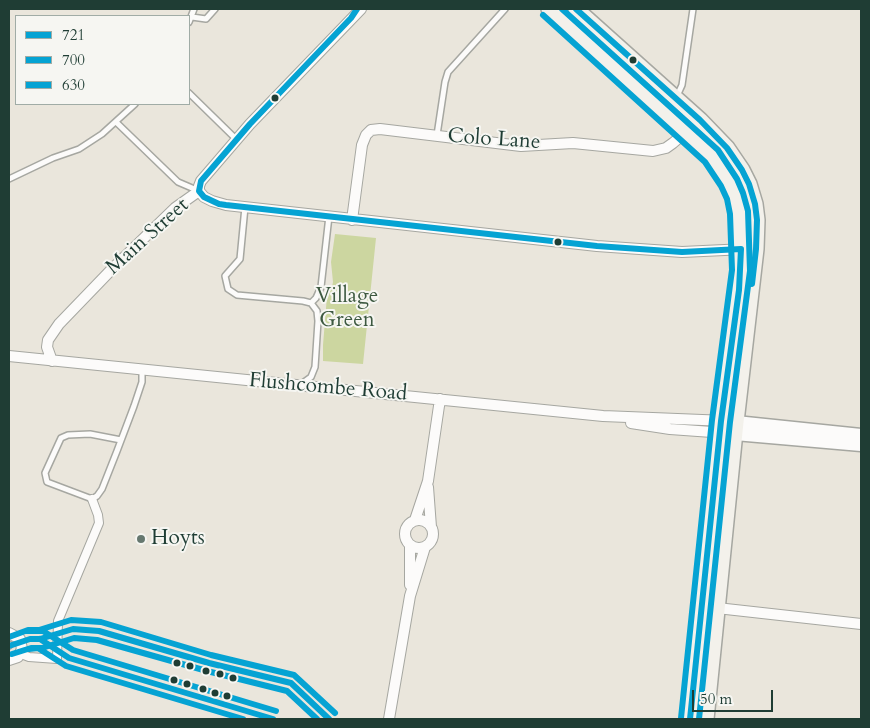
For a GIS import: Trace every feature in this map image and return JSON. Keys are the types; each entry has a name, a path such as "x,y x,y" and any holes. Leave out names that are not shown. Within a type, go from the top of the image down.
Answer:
{"main road":[{"path":"549,9 712,156 729,182 739,213 741,249 738,299 720,427 690,719"},
{"path":"576,9 700,120 727,148 742,170 749,184 755,204 757,220 756,249 735,428 706,719"},
{"path":"580,38 593,24"}],"street":[{"name":"Main Street","path":"351,18 356,9"},
{"name":"Main Street","path":"52,361 48,340 59,324 175,208 199,191 198,186 201,181 250,124 361,9"},
{"name":"Colo Lane","path":"352,220 362,145 368,132 371,130 380,129 437,135 521,146 584,144 654,151 666,148 700,120"},
{"path":"199,191 204,197 218,204 649,251 682,252 756,249"},
{"path":"9,356 52,361"},
{"name":"Flushcombe Road","path":"52,361 603,416 631,424 651,426 720,427 861,435"},
{"path":"415,520 428,481 440,399"},
{"name":"Flushcombe Road","path":"735,428 861,445"},
{"path":"410,546 417,549 425,547 433,538 428,481"},
{"path":"20,654 29,658 58,659 58,621 99,523 92,499"},
{"path":"410,596 410,546 405,538 405,530 409,523 415,520 424,521 431,527"},
{"path":"389,719 410,596 425,547"},
{"path":"717,608 861,624"},
{"path":"9,633 20,639 22,648 18,657 9,660"}],"lane":[{"path":"194,9 190,19 206,19 215,9"},
{"path":"437,135 448,72 505,9"},
{"path":"675,98 682,85 693,9"},
{"path":"190,94 238,140"},
{"path":"9,179 52,158 79,149 102,134 134,105"},
{"path":"116,122 178,182 199,191"},
{"path":"246,207 240,259 225,276 228,289 237,295 304,301 311,304 317,311 315,367 311,377 300,385"},
{"path":"311,304 321,286 329,216"},
{"path":"121,440 95,434 68,435 61,438 45,473 47,482 92,499 97,496 121,440 142,382 142,371"}],"green space":[{"name":"Village Green","path":"335,234 376,238 363,364 323,361 327,296 333,282 331,262"}],"transit line":[{"name":"721","path":"357,9 351,18 250,124 201,181 199,191 204,197 226,205 597,246 682,252 741,249 739,290 721,421 690,719"},
{"name":"630","path":"562,9 718,150 737,179 748,211 750,271 730,422 699,719"},
{"name":"721","path":"576,9 700,120 727,148 742,170 749,184 755,204 757,220 752,284"},
{"name":"700","path":"543,15 705,162 721,186 727,199 730,214 732,270 712,420 681,718"},
{"name":"630","path":"9,637 28,630 39,630 71,620 101,622 211,655 294,675 335,713"},
{"name":"721","path":"9,646 73,629 99,631 209,663 291,683 329,719"},
{"name":"630","path":"27,631 43,631 73,650 276,711"},
{"name":"700","path":"12,654 31,648 42,648 74,638 97,640 287,691 317,719"},
{"name":"721","path":"40,639 69,658 273,719"},
{"name":"700","path":"29,649 38,648 66,666 243,719"}],"place":[{"name":"Hoyts","path":"141,539"}]}
